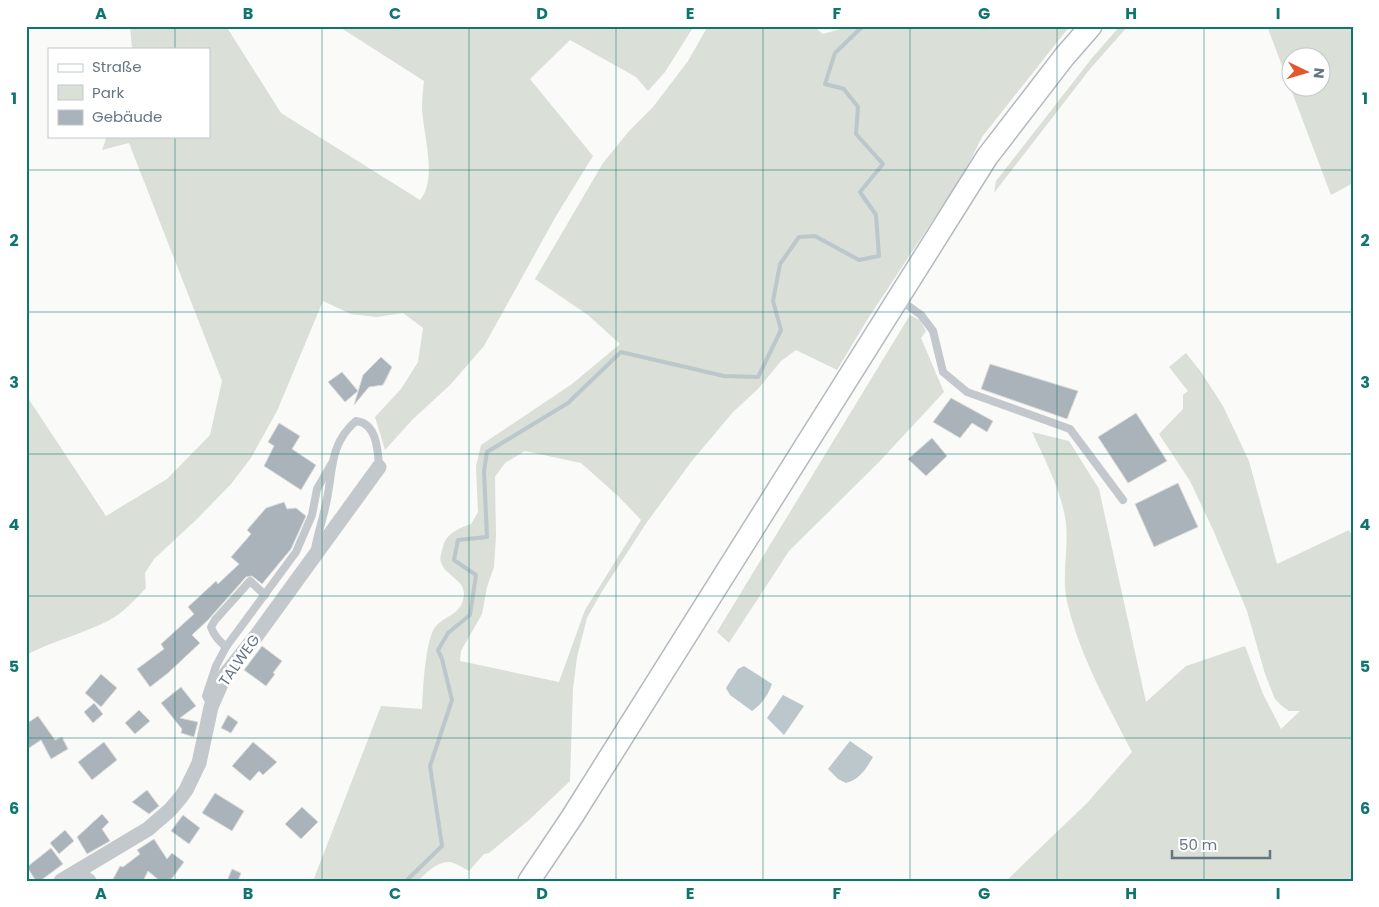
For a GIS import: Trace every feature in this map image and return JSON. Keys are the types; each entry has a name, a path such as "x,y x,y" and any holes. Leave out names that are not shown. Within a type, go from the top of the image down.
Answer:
{"main road":[{"path":"529,881 572,817 986,157 1064,57 1092,26"}],"street":[{"name":"TALWEG","path":"61,881 83,876 148,829 170,810 186,790 198,763 212,707 225,675 379,467"}],"lane":[{"path":"898,299 921,315 933,331 943,372 967,392 1070,429 1123,500"},
{"path":"313,558 327,498 332,463 338,443 346,430 356,421 367,425 374,435 379,467"},
{"path":"212,707 206,696 216,666 226,647 296,552 312,516 317,490 332,463"},
{"path":"226,647 217,639 213,632 211,627 215,620 250,581 265,595"}],"green space":[{"path":"130,26 226,26 281,113 420,200 425,191 429,169 422,108 424,81 338,26 694,26 665,72 648,91 636,77 570,40 530,79 593,156 556,216 484,346 450,385 412,420 385,450 375,417 401,389 418,362 423,328 403,313 377,317 351,314 323,301 277,411 251,458 231,484 154,559 145,573 146,588 124,610 108,621 26,655 26,395 106,516 167,479 210,435 222,381 129,143 102,150 106,138 210,138 210,48 132,48"},
{"path":"708,26 813,26 823,34 844,28 844,26 1070,26 982,137 964,173 869,317 837,370 796,350 781,361 758,389 733,412 691,462 645,525 587,618 577,657 573,689 570,781 529,820 489,853 484,854 469,871 455,863 445,862 432,868 418,881 313,881 381,706 422,709 425,665 432,632 436,626 458,609 463,600 463,588 443,567 440,557 447,538 457,530 471,524 478,512 476,466 481,445 572,384 620,344 588,315 535,279 603,163 629,131 653,107 688,61","holes":["525,451 581,463 618,496 641,520 585,610 559,682 460,661 461,651 482,614 487,587 494,567 496,536 495,477 505,463"]},
{"path":"1120,26 1128,26 1090,69 994,193 996,181 1092,58"},
{"path":"1267,26 1353,26 1353,183 1331,195 1294,98 1332,98 1332,48 1282,48 1282,66"},
{"path":"910,315 920,320 926,331 921,338 944,392 879,462 789,551 729,643 717,632"},
{"path":"1186,353 1223,406 1249,461 1277,564 1349,530 1353,537 1353,881 1110,881 1108,879 1006,881 1087,803 1132,752 1086,660 1072,621 1065,591 1067,538 1063,506 1056,484 1032,432 1069,441 1099,489 1146,702 1186,666 1245,646 1263,694 1281,729 1300,711 1289,711 1275,699 1265,674 1247,611 1214,532 1190,481 1159,434 1183,409 1183,395 1188,391 1169,367"}],"shaded area":[{"path":"744,666 772,684 764,699 752,711 730,695 726,688 738,669"},
{"path":"783,695 804,706 784,735 767,718"},
{"path":"850,741 873,757 859,776 846,783 838,779 828,769"}],"building":[{"path":"381,357 392,367 383,385 369,387 354,405 363,375"},
{"path":"990,364 1078,391 1067,419 981,389"},
{"path":"342,372 358,391 345,402 328,382"},
{"path":"951,398 993,421 987,432 972,423 960,438 933,422"},
{"path":"1136,413 1167,461 1128,483 1098,437"},
{"path":"279,423 300,436 292,449 316,465 301,490 264,466 274,446 268,442"},
{"path":"932,438 947,456 926,476 908,459"},
{"path":"1178,483 1198,527 1154,547 1135,504"},
{"path":"284,502 287,509 296,508 306,516 291,549 262,584 252,576 246,577 192,635 200,643 150,687 137,669 164,649 161,644 194,614 188,607 216,581 218,584 239,564 231,557 251,534 247,530 266,508"},
{"path":"262,646 282,661 266,686 244,670"},
{"path":"101,674 117,688 101,707 85,693"},
{"path":"181,687 196,706 180,718 198,722 194,737 181,733 182,729 161,703"},
{"path":"94,703 103,714 93,723 84,712"},
{"path":"139,710 150,721 135,734 125,723"},
{"path":"228,715 238,722 231,733 221,728"},
{"path":"38,716 55,740 62,737 68,749 51,759 41,740 26,750 26,724"},
{"path":"104,742 117,760 92,780 78,762"},
{"path":"253,742 277,762 263,775 259,771 250,781 232,766"},
{"path":"147,790 159,806 149,814 132,802"},
{"path":"215,793 244,811 232,831 202,813"},
{"path":"302,807 318,822 301,839 285,824"},
{"path":"102,814 109,822 102,829 110,841 87,854 77,837"},
{"path":"183,815 200,828 189,844 171,831"},
{"path":"65,830 74,841 59,854 50,843"},
{"path":"154,839 167,859 172,853 184,862 170,881 160,881 148,871 143,881 112,881 120,866 123,867 140,854 137,850"},
{"path":"51,848 63,864 40,881 36,881 27,867"},
{"path":"232,869 241,873 238,881 227,881"}],"waterway":[{"path":"406,881 442,846 430,766 452,700 438,650 448,633 470,615 476,575 454,560 458,540 487,537 484,471 487,452 568,403 621,352 724,376 758,377 781,330 773,301 780,264 799,237 815,236 859,260 879,256 876,215 860,192 883,164 856,134 858,107 844,89 825,84 835,53 863,26"}]}
